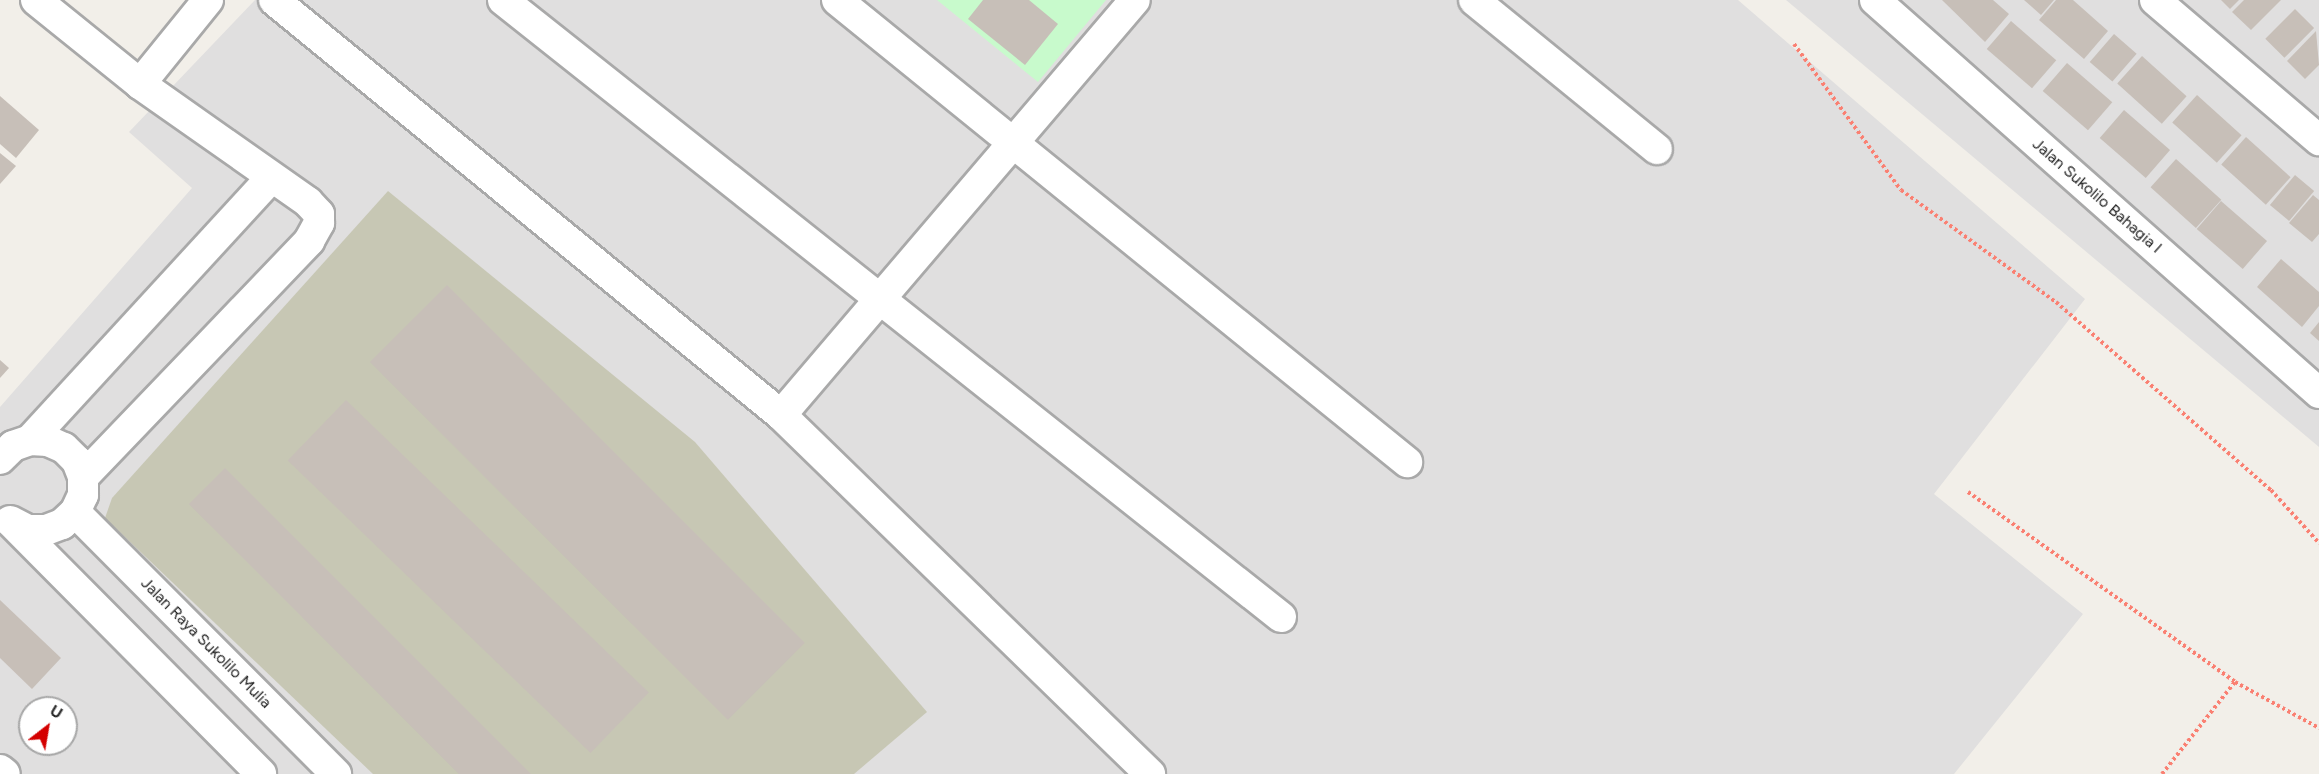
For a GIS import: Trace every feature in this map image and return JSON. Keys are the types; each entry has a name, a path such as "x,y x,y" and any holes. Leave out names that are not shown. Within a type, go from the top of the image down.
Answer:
{"street":[{"path":"36,0 140,84 313,206 319,223 313,235 83,477"},
{"path":"140,84 208,0"},
{"path":"274,0 781,415 1150,774"},
{"path":"503,0 1281,617"},
{"path":"837,0 1407,462"},
{"path":"781,415 1135,0"},
{"path":"1474,0 1657,149"},
{"name":"Jalan Sukolilo Bahagia I","path":"1875,0 2319,393"},
{"path":"2155,0 2319,140"},
{"path":"30,440 271,178"},
{"path":"0,459 13,446 30,440 48,441 64,448 77,461 83,477 83,495 75,512 62,524 46,530 28,530 6,516"},
{"name":"Jalan Raya Sukolilo Mulia","path":"75,512 336,774"},
{"path":"6,516 261,774"},
{"path":"0,770 4,774"}],"path":[{"path":"1794,44 1901,190 2056,302 2271,490 2319,543"},
{"path":"1968,492 2235,682 2319,728"},
{"path":"2162,774 2235,682"}],"shaded area":[{"path":"255,0 1738,0 2085,299 1934,494 2083,614 1954,774 0,774 0,407 192,188 129,132"},
{"path":"1786,0 2319,0 2319,447"},
{"path":"388,191 695,442 927,712 854,774 373,774 105,518 112,498"}],"green space":[{"path":"937,0 1106,0 1038,82"}],"building":[{"path":"983,0 1029,0 1058,24 1025,65 968,19"},
{"path":"1942,0 1993,0 2009,14 1985,42"},
{"path":"2024,0 2054,0 2041,15"},
{"path":"2056,0 2073,0 2108,31 2084,59 2039,20"},
{"path":"2221,0 2239,0 2230,9"},
{"path":"2244,0 2281,0 2251,30 2232,12"},
{"path":"2295,9 2314,28 2284,58 2265,39"},
{"path":"2011,21 2056,60 2032,88 1987,49"},
{"path":"2316,31 2319,65 2305,79 2287,61"},
{"path":"2114,34 2137,54 2112,82 2090,62"},
{"path":"2142,56 2187,96 2162,124 2117,83"},
{"path":"2067,63 2112,102 2088,130 2043,91"},
{"path":"2197,95 2242,135 2217,163 2172,122"},
{"path":"0,96 39,130 16,158 0,144"},
{"path":"2124,110 2170,150 2146,178 2100,138"},
{"path":"2246,137 2291,177 2266,205 2221,164"},
{"path":"0,153 16,166 0,184"},
{"path":"2176,159 2221,200 2196,228 2151,187"},
{"path":"2295,175 2314,191 2289,221 2270,205"},
{"path":"2313,195 2319,200 2319,234 2312,242 2289,223"},
{"path":"2221,201 2267,241 2243,269 2197,229"},
{"path":"2281,259 2319,292 2319,306 2302,327 2257,287"},
{"path":"447,285 805,643 728,720 370,362"},
{"path":"2319,322 2319,341 2310,333"},
{"path":"0,360 9,368 0,378"},
{"path":"346,400 649,692 590,753 288,460"},
{"path":"225,468 531,774 459,774 189,504"},
{"path":"0,600 61,658 32,689 0,658"}]}
